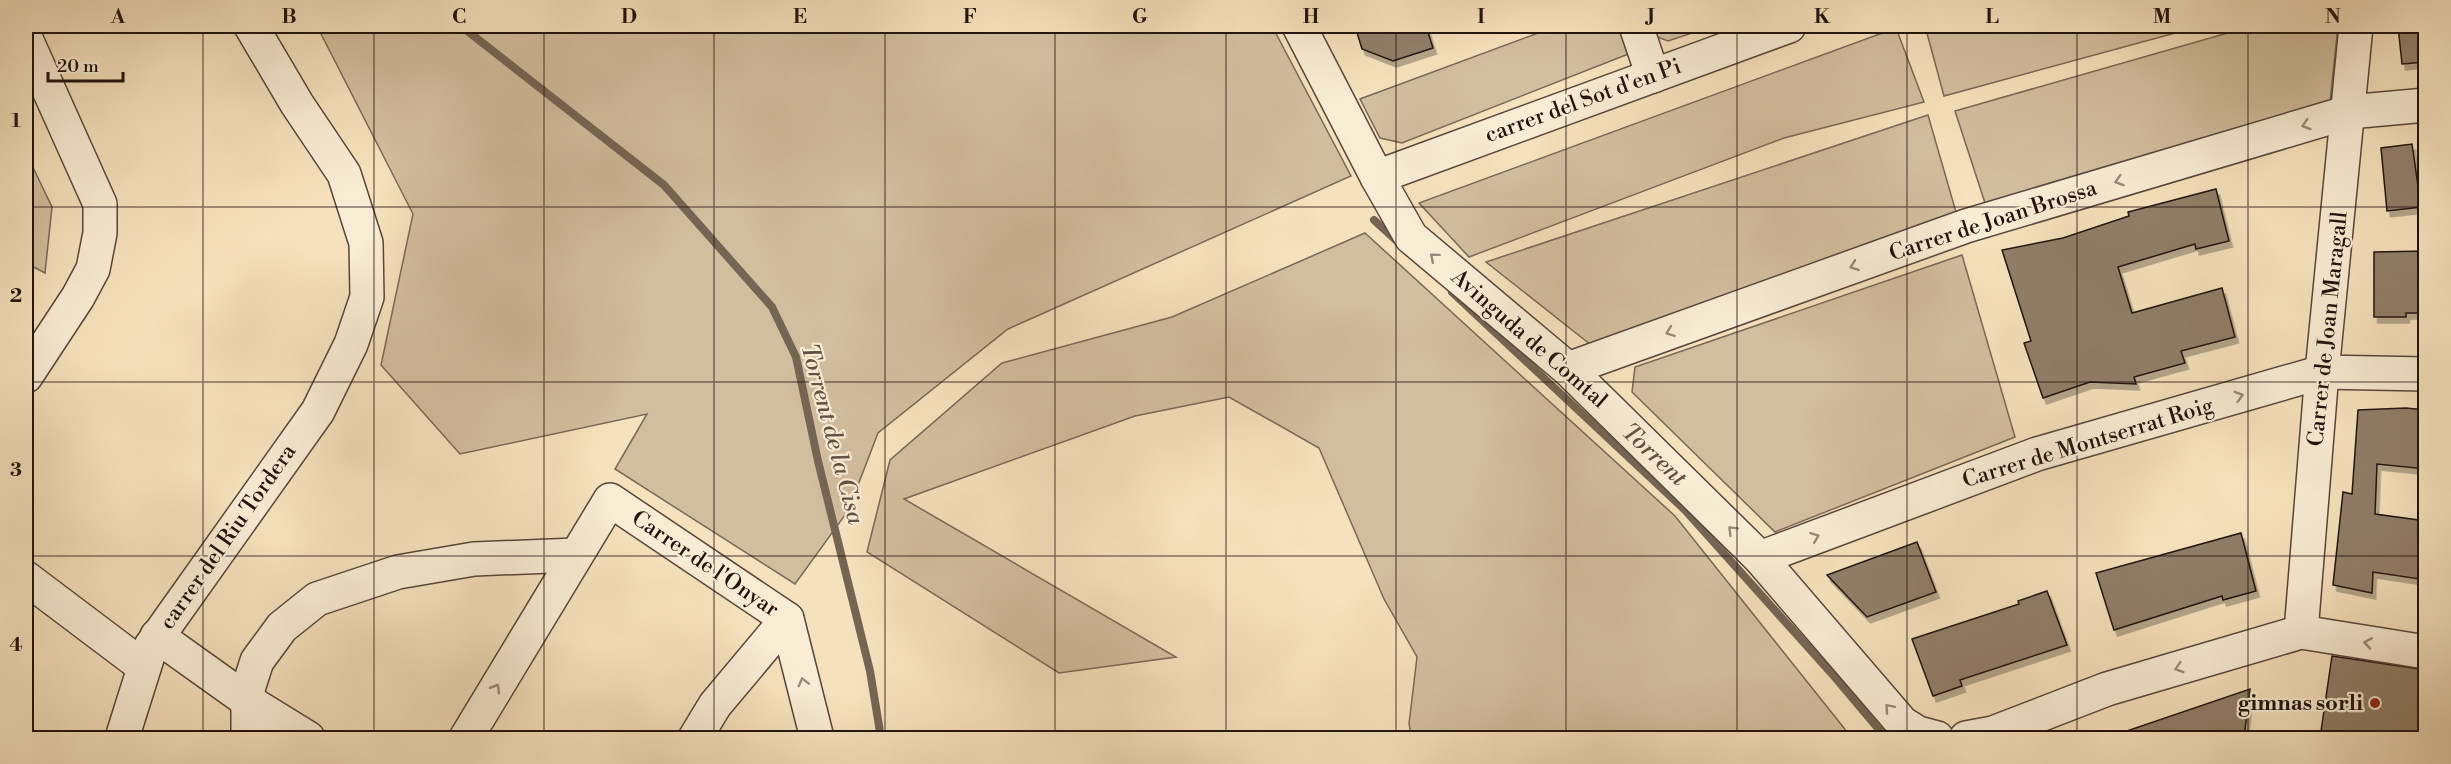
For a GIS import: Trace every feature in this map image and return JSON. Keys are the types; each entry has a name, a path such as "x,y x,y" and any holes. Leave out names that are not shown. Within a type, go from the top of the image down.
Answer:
{"street":[{"name":"carrer del Riu Tordera","path":"122,738 151,646 318,411 351,344 366,297 366,243 344,174 297,104 251,26"},
{"name":"Avinguda de Comtal","path":"1299,26 1377,177 1411,237 1568,369 1760,558 1902,723 1918,733 1937,738"},
{"path":"1636,26 1653,76"},
{"name":"carrer del Sot d'en Pi","path":"1377,177 1789,26"},
{"name":"Carrer de Joan Maragall","path":"2301,632 2322,372 2356,26"},
{"path":"26,39 100,204 100,233 93,269 78,297 26,376"},
{"name":"Carrer de Joan Brossa","path":"1568,369 1966,226 2349,112 2426,105"},
{"name":"Carrer de Montserrat Roig","path":"1760,558 2037,454 2322,372 2426,374"},
{"name":"Carrer de l'Onyar","path":"576,555 609,500 787,619 817,738"},
{"path":"248,738 248,689 256,661 282,627 317,598 398,572 474,560 576,555"},
{"path":"465,738 576,555"},
{"path":"26,578 144,667"},
{"path":"695,738 715,705 787,619"},
{"path":"1966,738 1993,733 2107,689 2301,632 2426,652"},
{"path":"157,636 248,701 308,738"}],"shaded area":[{"path":"317,26 1272,26 1351,176 1008,329 878,433 848,511 795,584 615,469 647,414 460,454 381,365 413,214"},
{"path":"1557,26 1627,26 1636,51 1402,143 1380,138 1360,99"},
{"path":"1646,26 1713,26 1668,41 1649,34"},
{"path":"1925,26 2201,26 1944,96"},
{"path":"2252,26 2338,26 2330,102 1986,206 1955,111"},
{"path":"1896,28 1924,102 1784,138 1469,257 1419,203"},
{"path":"1928,115 1958,219 1591,345 1486,262"},
{"path":"26,153 52,207 45,273 26,263"},
{"path":"1365,233 1675,516 1852,738 1412,738 1409,724 1417,657 1384,599 1319,448 1229,397 1135,416 904,499 1176,657 1059,673 867,552 890,460 1002,363 1172,317"},
{"path":"1962,255 2015,437 1775,532 1632,392 1635,367"}],"building":[{"path":"1355,26 1426,26 1433,48 1393,61 1362,49"},
{"path":"2398,26 2426,26 2426,62 2402,64"},
{"path":"2412,144 2421,207 2387,211 2381,148"},
{"path":"2216,189 2229,241 2196,249 2195,244 2118,267 2132,313 2222,288 2235,337 2181,351 2185,363 2134,377 2136,384 2090,382 2043,398 2024,343 2031,341 2002,250 2063,238 2129,216 2128,212"},
{"path":"2426,251 2426,313 2406,313 2406,317 2374,317 2374,252"},
{"path":"2406,408 2426,410 2426,469 2377,464 2375,514 2426,521 2426,580 2373,572 2372,593 2333,585 2343,492 2352,494 2358,410"},
{"path":"2241,533 2256,591 2223,600 2222,596 2114,630 2096,573"},
{"path":"1917,542 1936,592 1867,617 1827,575"},
{"path":"2047,591 2067,645 1960,680 1962,686 1933,696 1912,639 2019,604 2018,601"},
{"name":"gimnas sorli","path":"2332,656 2426,670 2426,738 2320,738"},
{"path":"2250,689 2244,738 2115,738 2115,735"}],"waterway":[{"name":"Torrent de la Cisa","path":"461,26 664,185 772,307 796,357 818,461 870,671 881,738"},
{"name":"Torrent","path":"1374,220 1397,241"},
{"name":"Torrent","path":"1452,292 1685,510 1833,675 1886,738"}],"place":[{"name":"gimnas sorli","path":"2375,703"}]}
